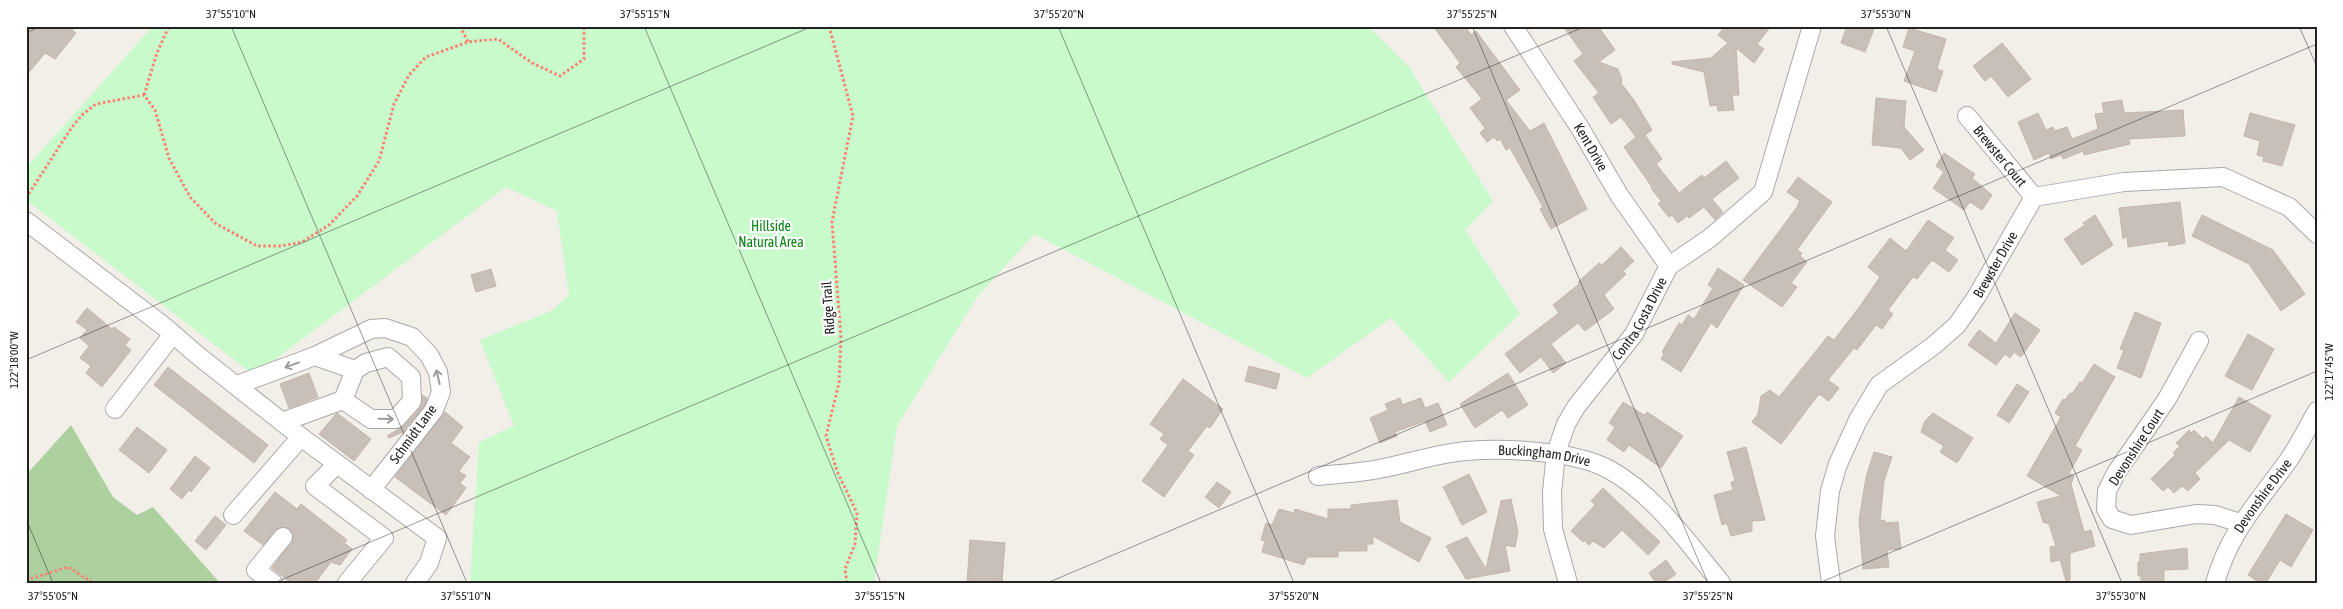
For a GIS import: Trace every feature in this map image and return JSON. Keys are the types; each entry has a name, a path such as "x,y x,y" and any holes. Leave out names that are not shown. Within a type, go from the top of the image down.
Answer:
{"street":[{"name":"Kent Drive","path":"1513,26 1580,128 1619,195 1669,266"},
{"name":"Contra Costa Drive","path":"1568,583 1554,529 1552,492 1556,454 1566,424 1576,407 1634,334 1669,266 1710,238 1763,192 1812,26"},
{"name":"Brewster Court","path":"1967,116 2034,197"},
{"path":"2034,197 2124,182 2222,177 2289,207 2317,234"},
{"name":"Brewster Drive","path":"1830,583 1825,536 1830,491 1838,464 1858,420 1879,385 1933,346 1957,325 2034,197"},
{"path":"26,221 301,437 437,538 430,564 415,583"},
{"name":"Schmidt Lane","path":"237,385 315,356 371,329 385,328 412,337 429,355 438,372 441,392 434,410 371,490"},
{"path":"115,409 172,334"},
{"name":"Devonshire Court","path":"2198,341 2167,399 2116,473 2107,491 2106,509 2112,519 2131,525 2196,514 2215,515 2240,523"},
{"path":"282,422 343,400 355,370 315,356"},
{"name":"Schmidt Lane","path":"343,400 371,419 396,419 412,401 412,377 388,357 366,363 355,370"},
{"name":"Devonshire Drive","path":"2215,583 2227,546 2240,523 2291,456 2317,411"},
{"path":"233,515 301,437"},
{"name":"Buckingham Drive","path":"1318,476 1378,469 1447,454 1485,450 1556,454 1609,469 1634,486 1669,520 1721,583"},
{"path":"337,464 315,486 384,538 347,583"},
{"path":"370,526 389,504"},
{"path":"273,583 256,570 283,537"}],"path":[{"path":"144,95 157,53 169,26"},
{"path":"460,26 468,42"},
{"path":"144,95 155,110 169,158 190,197 215,223 257,246 302,242 329,225 357,196 379,161 394,104 409,75 426,57 468,42 498,39 532,63 560,76 584,59 584,26"},
{"name":"Ridge Trail","path":"829,26 853,116 832,222 841,338 839,383 826,436 836,471 857,514 855,544 845,569 847,583"},
{"path":"26,198 72,127 83,114 96,104 144,95"},
{"path":"26,580 68,567 93,583"}],"green space":[{"name":"Hillside Natural Area","path":"153,26 1368,26 1409,67 1493,201 1465,230 1520,314 1449,382 1391,318 1307,378 1034,234 978,296 897,426 874,583 470,583 479,442 514,426 480,340 551,311 569,295 557,211 506,187 254,375 26,200 26,168"},
{"path":"71,425 113,497 137,515 153,507 220,583 26,583 26,475"}],"building":[{"path":"26,26 68,26 76,33 55,59 45,53 26,76"},
{"path":"1433,26 1465,26 1471,35 1476,31 1520,90 1506,100 1530,131 1544,123 1587,209 1551,229 1540,209 1543,207 1510,148 1506,150 1500,139 1497,141 1494,137 1487,142 1480,133 1485,128 1470,108 1482,99 1456,67 1460,63"},
{"path":"1563,26 1598,26 1615,50 1599,62 1618,69 1622,80 1621,83 1652,130 1645,135 1662,159 1656,164 1679,193 1702,175 1704,178 1726,161 1739,178 1712,199 1723,212 1715,220 1704,207 1689,218 1687,216 1678,223 1672,215 1669,217 1658,204 1661,201 1624,147 1636,137 1621,117 1611,124 1593,97 1599,93 1574,61 1583,54"},
{"path":"1725,26 1771,26 1757,44 1764,49 1754,63 1736,48 1739,95 1732,95 1734,110 1718,111 1717,105 1710,106 1704,72 1672,64 1672,62 1711,58 1728,43 1718,35"},
{"path":"1847,26 1875,26 1865,52 1841,43"},
{"path":"1909,28 1946,39 1937,69 1943,71 1936,92 1904,81 1915,51 1903,47"},
{"path":"2002,43 2031,79 2008,97 1991,76 1985,81 1973,66"},
{"path":"1876,98 1906,101 1904,127 1924,150 1910,160 1901,148 1872,145"},
{"path":"2122,100 2124,113 2183,110 2185,136 2129,139 2130,144 2084,155 2083,151 2063,159 2061,155 2051,159 2049,153 2034,160 2018,122 2038,113 2046,130 2053,127 2055,131 2067,127 2072,139 2098,129 2095,114 2104,113 2102,103"},
{"path":"2250,113 2295,125 2282,166 2263,161 2264,157 2257,155 2260,141 2244,136"},
{"path":"1944,153 1975,174 1972,178 1992,195 1982,210 1970,202 1964,210 1933,188 1944,172 1936,166"},
{"path":"1798,177 1832,202 1797,250 1802,253 1800,256 1807,262 1791,283 1797,287 1782,307 1743,280 1797,207 1800,201 1787,192"},
{"path":"2180,202 2185,243 2169,246 2168,241 2128,247 2127,236 2123,239 2119,208"},
{"path":"2095,215 2113,245 2082,265 2064,239 2085,225 2083,223"},
{"path":"2202,215 2273,250 2305,294 2281,311 2249,264 2192,236"},
{"path":"1928,220 1954,238 1945,250 1958,260 1949,272 1932,260 1917,279 1913,277 1888,310 1893,314 1882,329 1876,325 1857,350 1854,348 1828,380 1839,388 1829,401 1819,394 1781,444 1752,422 1758,414 1761,396 1770,390 1779,397 1828,336 1834,340 1880,277 1868,267 1890,238 1906,251"},
{"path":"1621,247 1634,261 1623,271 1626,274 1604,295 1614,309 1585,331 1578,323 1551,344 1566,363 1553,373 1541,357 1520,373 1505,354 1559,313 1553,305 1579,284 1578,282 1599,263 1602,265"},
{"path":"1718,268 1744,285 1717,328 1711,323 1681,372 1661,359 1664,354 1662,352 1679,323 1682,325 1688,315 1694,319 1713,288 1708,285"},
{"path":"491,269 496,286 476,292 471,275"},
{"path":"87,308 112,329 114,327 130,339 125,345 131,350 102,387 86,373 91,366 80,358 89,346 80,338 87,330 76,322"},
{"path":"2135,312 2161,323 2141,378 2117,368 2124,350 2120,349"},
{"path":"2015,313 2040,330 2021,357 2014,352 2010,358 2005,354 1996,365 1968,345 1979,330 1996,343"},
{"path":"2248,334 2274,349 2252,390 2225,376"},
{"path":"2094,364 2115,377 2075,446 2082,450 2069,473 2074,476 2071,484 2084,532 2091,530 2095,546 2070,553 2070,580 2066,581 2060,560 2051,562 2050,547 2056,546 2049,524 2043,522 2037,502 2061,496 2027,476 2061,417 2055,413 2063,399 2065,400 2070,393 2072,394 2080,382 2082,383"},
{"path":"1249,366 1280,374 1276,389 1245,381"},
{"path":"168,367 268,445 254,463 154,385"},
{"path":"309,373 318,397 289,408 280,384"},
{"path":"1508,373 1528,405 1508,418 1502,410 1475,428 1460,404"},
{"path":"1183,379 1223,409 1210,428 1207,426 1188,451 1194,455 1164,497 1142,481 1168,445 1160,439 1164,434 1150,424"},
{"path":"2017,384 2029,392 2009,423 1997,415"},
{"path":"422,395 427,398 425,405 403,432 389,438 387,436 404,426 420,408"},
{"path":"2239,397 2271,416 2250,452 2229,440 2195,473 2200,479 2188,491 2182,486 2174,493 2168,487 2163,491 2151,479 2175,455 2173,453 2180,446 2176,443 2189,430 2191,433 2194,430 2203,439 2206,436 2213,443"},
{"path":"1400,398 1402,405 1421,398 1425,408 1438,403 1447,425 1430,432 1425,421 1395,432 1397,436 1380,443 1370,418 1388,410 1385,404"},
{"path":"1623,402 1644,415 1647,412 1683,436 1661,468 1629,445 1624,452 1607,440 1615,427 1609,423"},
{"path":"445,412 463,427 451,443 470,457 459,471 466,476 460,483 466,488 446,515 395,477"},
{"path":"337,413 371,439 354,461 319,434"},
{"path":"1933,413 1973,438 1957,463 1940,452 1944,446 1921,432 1925,421"},
{"path":"137,427 167,450 149,473 119,450"},
{"path":"1746,447 1765,520 1752,521 1752,531 1731,536 1727,523 1722,525 1714,495 1733,490 1731,482 1735,481 1727,452"},
{"path":"1874,452 1892,457 1884,481 1880,521 1885,520 1885,523 1898,522 1901,549 1887,550 1889,567 1863,569 1859,520 1866,477"},
{"path":"195,456 210,468 191,492 189,490 182,499 170,489"},
{"path":"1469,474 1487,512 1462,525 1443,487"},
{"path":"1217,482 1231,492 1219,508 1205,497"},
{"path":"1603,488 1660,542 1648,555 1622,530 1604,548 1593,541 1589,545 1584,540 1583,542 1571,531 1595,505 1591,501"},
{"path":"275,492 297,509 301,504 347,540 344,543 352,549 340,565 331,562 315,583 291,583 272,568 293,539 289,529 279,527 263,545 244,531"},
{"path":"1511,499 1518,532 1515,547 1505,545 1510,571 1466,579 1446,546 1467,537 1486,569 1501,501"},
{"path":"1397,500 1400,522 1431,538 1419,562 1373,536 1373,544 1367,544 1367,551 1338,551 1338,557 1307,557 1304,565 1262,552 1265,541 1261,540 1266,523 1272,525 1279,509 1294,513 1295,509 1328,519 1328,509 1351,509 1351,505"},
{"path":"2286,514 2313,530 2291,567 2280,560 2266,583 2260,583 2248,575"},
{"path":"215,516 226,525 206,550 195,541"},
{"path":"970,540 1005,543 1002,583 967,583"},
{"path":"2187,548 2188,569 2164,570 2164,583 2141,583 2141,576 2138,576 2140,554"},
{"path":"1666,560 1676,574 1663,583 1656,583 1649,573"}]}
